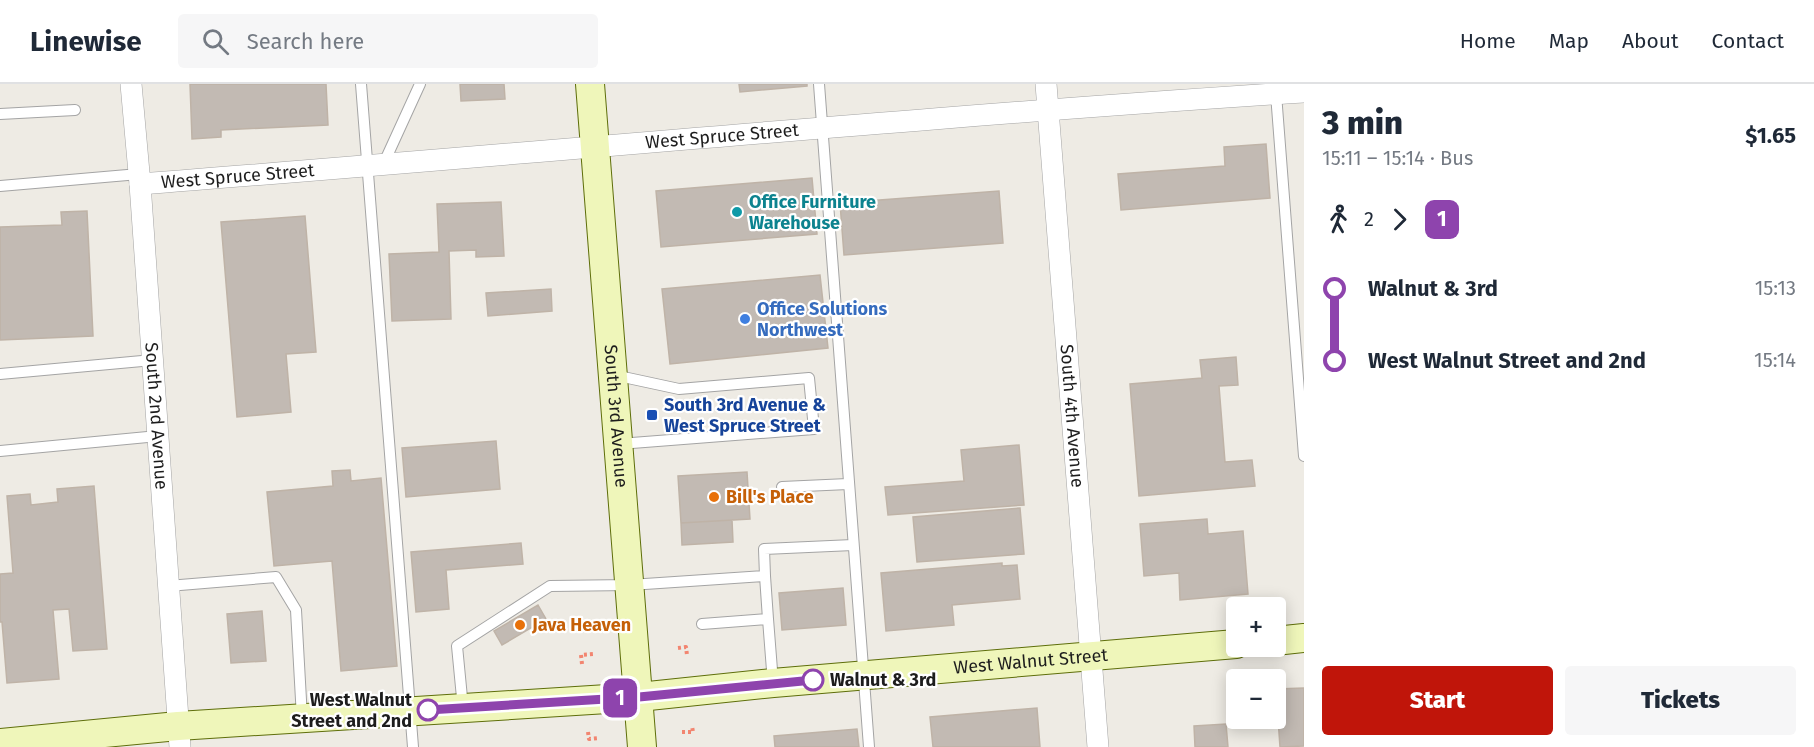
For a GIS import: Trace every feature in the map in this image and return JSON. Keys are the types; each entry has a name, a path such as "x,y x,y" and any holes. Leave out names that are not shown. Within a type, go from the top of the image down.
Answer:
{"street":[{"name":"South 2nd Avenue","path":"131,84 140,179 179,737"},
{"name":"South 3rd Avenue","path":"590,84 642,747"},
{"name":"South 4th Avenue","path":"1046,84 1098,747"},
{"name":"West Spruce Street","path":"140,179 375,166 1048,109 1304,92"},
{"path":"1286,640 1304,638"},
{"name":"West Walnut Street","path":"0,743 179,737 302,718 639,697 773,683 1226,645"}],"lane":[{"path":"361,84 375,166 413,747"},
{"path":"375,166 420,84"},
{"path":"819,84 869,747"},
{"path":"1276,94 1304,456"},
{"path":"0,114 75,110"},
{"path":"0,186 140,179"},
{"path":"0,375 153,360"},
{"path":"613,375 679,389 809,378 814,429 619,444"},
{"path":"0,451 158,436"},
{"path":"782,487 848,484"},
{"path":"773,683 764,549 853,545"},
{"path":"463,708 458,646 550,586 630,585 765,576"},
{"path":"168,586 276,577 296,610 302,718"},
{"path":"702,624 768,619"}],"path":[{"path":"678,648 686,647 687,655"},
{"path":"582,664 581,655 593,654"},
{"path":"682,732 693,732 692,726"},
{"path":"588,732 589,739 599,738"}],"building":[{"path":"190,84 326,84 328,125 221,130 221,137 192,139"},
{"path":"460,84 504,84 505,99 461,101"},
{"path":"739,84 807,84 807,86 740,92"},
{"path":"1266,144 1270,198 1121,210 1118,174 1225,166 1224,147"},
{"name":"Office Furniture Warehouse","path":"812,178 817,234 661,247 656,191"},
{"path":"999,191 1003,243 844,255 840,203"},
{"path":"501,202 504,256 476,257 476,250 449,251 451,319 392,321 389,254 439,252 437,204"},
{"path":"87,211 93,336 0,340 0,227 62,225 61,212"},
{"path":"305,216 316,352 286,354 291,412 237,417 221,222"},
{"name":"Office Solutions Northwest","path":"820,275 828,348 670,364 662,289"},
{"path":"551,289 552,311 488,316 486,293"},
{"path":"1236,357 1238,385 1219,386 1225,462 1252,460 1255,486 1139,496 1130,384 1202,378 1200,360"},
{"path":"496,441 500,489 406,497 402,448"},
{"path":"1019,445 1024,505 888,515 885,487 964,481 961,450"},
{"path":"350,470 351,481 381,478 397,666 341,671 332,561 274,566 267,492 333,486 332,471"},
{"name":"Bill's Place","path":"747,472 750,519 681,523 678,476"},
{"path":"94,486 107,649 73,651 69,609 53,610 59,679 7,683 2,622 0,622 0,574 13,573 7,496 30,494 31,505 58,502 57,489"},
{"path":"1020,508 1024,554 917,562 913,517"},
{"path":"1207,519 1208,534 1243,531 1248,594 1180,600 1179,573 1144,576 1140,524"},
{"path":"732,520 733,542 682,545 681,523"},
{"path":"521,543 523,564 446,570 449,609 416,612 411,552"},
{"path":"1002,563 1002,566 1017,565 1020,599 952,605 954,625 886,631 881,573"},
{"path":"843,588 846,625 782,630 779,593"},
{"name":"Java Heaven","path":"538,605 546,619 502,645 494,631"},
{"path":"262,611 266,661 231,663 227,614"},
{"path":"1304,688 1304,746 1280,747 1279,729 1286,729 1286,689"},
{"path":"1037,708 1040,747 933,747 930,717"},
{"path":"1226,724 1228,747 1195,747 1194,726"},
{"path":"857,729 859,747 775,747 774,736"}],"bus line":[{"name":"1","path":"428,710 639,697 813,680"}],"place":[{"name":"Office Furniture Warehouse","path":"737,212"},
{"name":"Office Solutions Northwest","path":"745,319"},
{"name":"South 3rd Avenue & West Spruce Street","path":"652,415"},
{"name":"Bill's Place","path":"714,497"},
{"name":"Java Heaven","path":"520,625"},
{"name":"Walnut & 3rd","path":"813,680"},
{"name":"West Walnut Street and 2nd","path":"428,710"}]}
